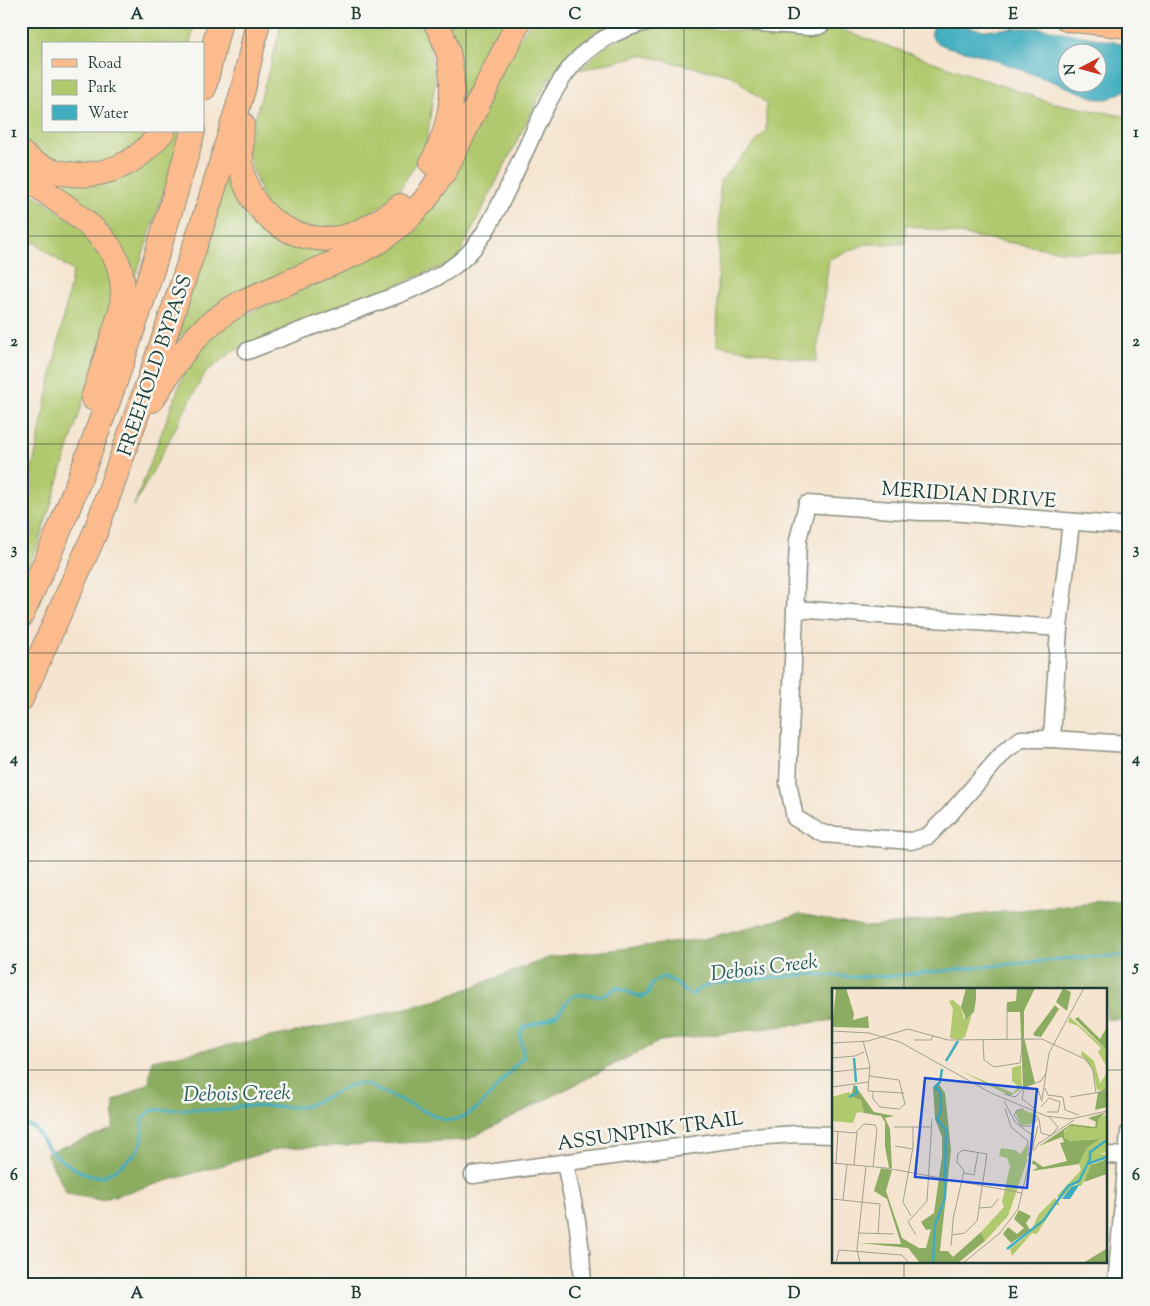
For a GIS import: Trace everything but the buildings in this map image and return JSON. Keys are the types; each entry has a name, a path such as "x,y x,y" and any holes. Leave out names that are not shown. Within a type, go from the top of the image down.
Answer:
{"highway":[{"path":"205,54 219,21"},
{"path":"205,84 219,21"},
{"name":"FREEHOLD BYPASS","path":"21,699 95,533 210,201 243,90 258,21"},
{"path":"243,90 240,155 243,176 250,193 259,207 278,225 299,235 319,239 354,234 379,222 410,195 427,172 442,140 449,116 452,78 447,49 435,21"},
{"path":"124,450 153,399 187,346 208,324 242,302 357,253 381,240 405,221 425,200 445,170 519,21"},
{"path":"21,153 35,163 60,173 97,174 131,161 145,151 162,132"},
{"name":"FREEHOLD BYPASS","path":"21,616 65,516 143,303 172,209 193,132"},
{"path":"21,173 93,227 103,238 116,259 123,287 123,299 117,323 21,616"}],"main road":[{"path":"1078,22 1129,28"}],"street":[{"path":"247,351 406,292 440,276 459,262 480,240 494,218 547,104 565,73 600,41 617,32 650,21"},
{"path":"735,21 810,27 818,26 826,21"},
{"name":"MERIDIAN DRIVE","path":"795,608 798,540 807,504 922,512 950,512 1129,526"},
{"path":"1052,739 1059,628 1070,522"},
{"path":"1059,628 795,608 788,783 795,818 824,834 911,841 928,836 1005,751 1021,739 1129,744"},
{"path":"1116,1285 1129,1132"},
{"name":"ASSUNPINK TRAIL","path":"473,1175 752,1137 797,1134 832,1135"},
{"path":"1108,1155 1128,1156"},
{"path":"565,1163 577,1221 583,1285"}],"green space":[{"path":"21,21 195,21 190,42 42,42 42,132 152,132 111,163 87,170 27,153 28,142 21,132"},
{"path":"281,21 418,21 427,32 435,82 426,147 394,199 338,230 292,225 266,208 246,149 279,35"},
{"path":"448,21 505,21 461,101 457,45"},
{"path":"532,21 625,21 595,32 549,78 456,261 235,350 205,373 134,506 191,355 226,324 333,274 394,242 451,183 509,53"},
{"path":"830,26 1049,102 1129,117 1129,255 1061,251 905,225 905,244 866,244 829,259 816,362 717,345 720,181 766,131 766,103 733,76 641,55 580,70 604,47 641,29 700,28 788,35"},
{"path":"175,132 184,132 130,293 110,229 45,181 154,151"},
{"path":"229,156 248,215 299,245 338,253 211,310 176,340"},
{"path":"21,186 84,228 111,267 114,302 38,546 21,582 21,499 31,475 73,271 21,233"},
{"path":"1129,898 1129,1020 1108,1019 1108,988 832,988 832,1020 660,1041 467,1140 282,1148 100,1200 67,1194 46,1153 113,1129 114,1101 149,1083 152,1060 358,1020 438,1000 551,957 703,939 800,914 868,927"}],"water":[{"path":"939,24 985,30 1041,28 1125,44 1129,46 1129,89 1108,99 1098,99 1079,92 1108,92 1108,42 1058,42 1058,84 981,55 941,44 936,42 932,34 933,28"}],"waterway":[{"name":"Debois Creek","path":"21,1124 33,1127 49,1149 70,1166 87,1174 103,1176 110,1173 137,1151 141,1144 144,1118 152,1110 227,1110 240,1106 303,1107 354,1084 365,1084 444,1120 457,1119 479,1107 524,1057 520,1034 524,1027 554,1016 570,998 576,995 602,996 611,992 616,987 641,997 647,994 652,983 662,977 667,978 692,995 700,988 712,984 735,981 814,974 850,977 892,976 1072,958 1129,955"}]}
